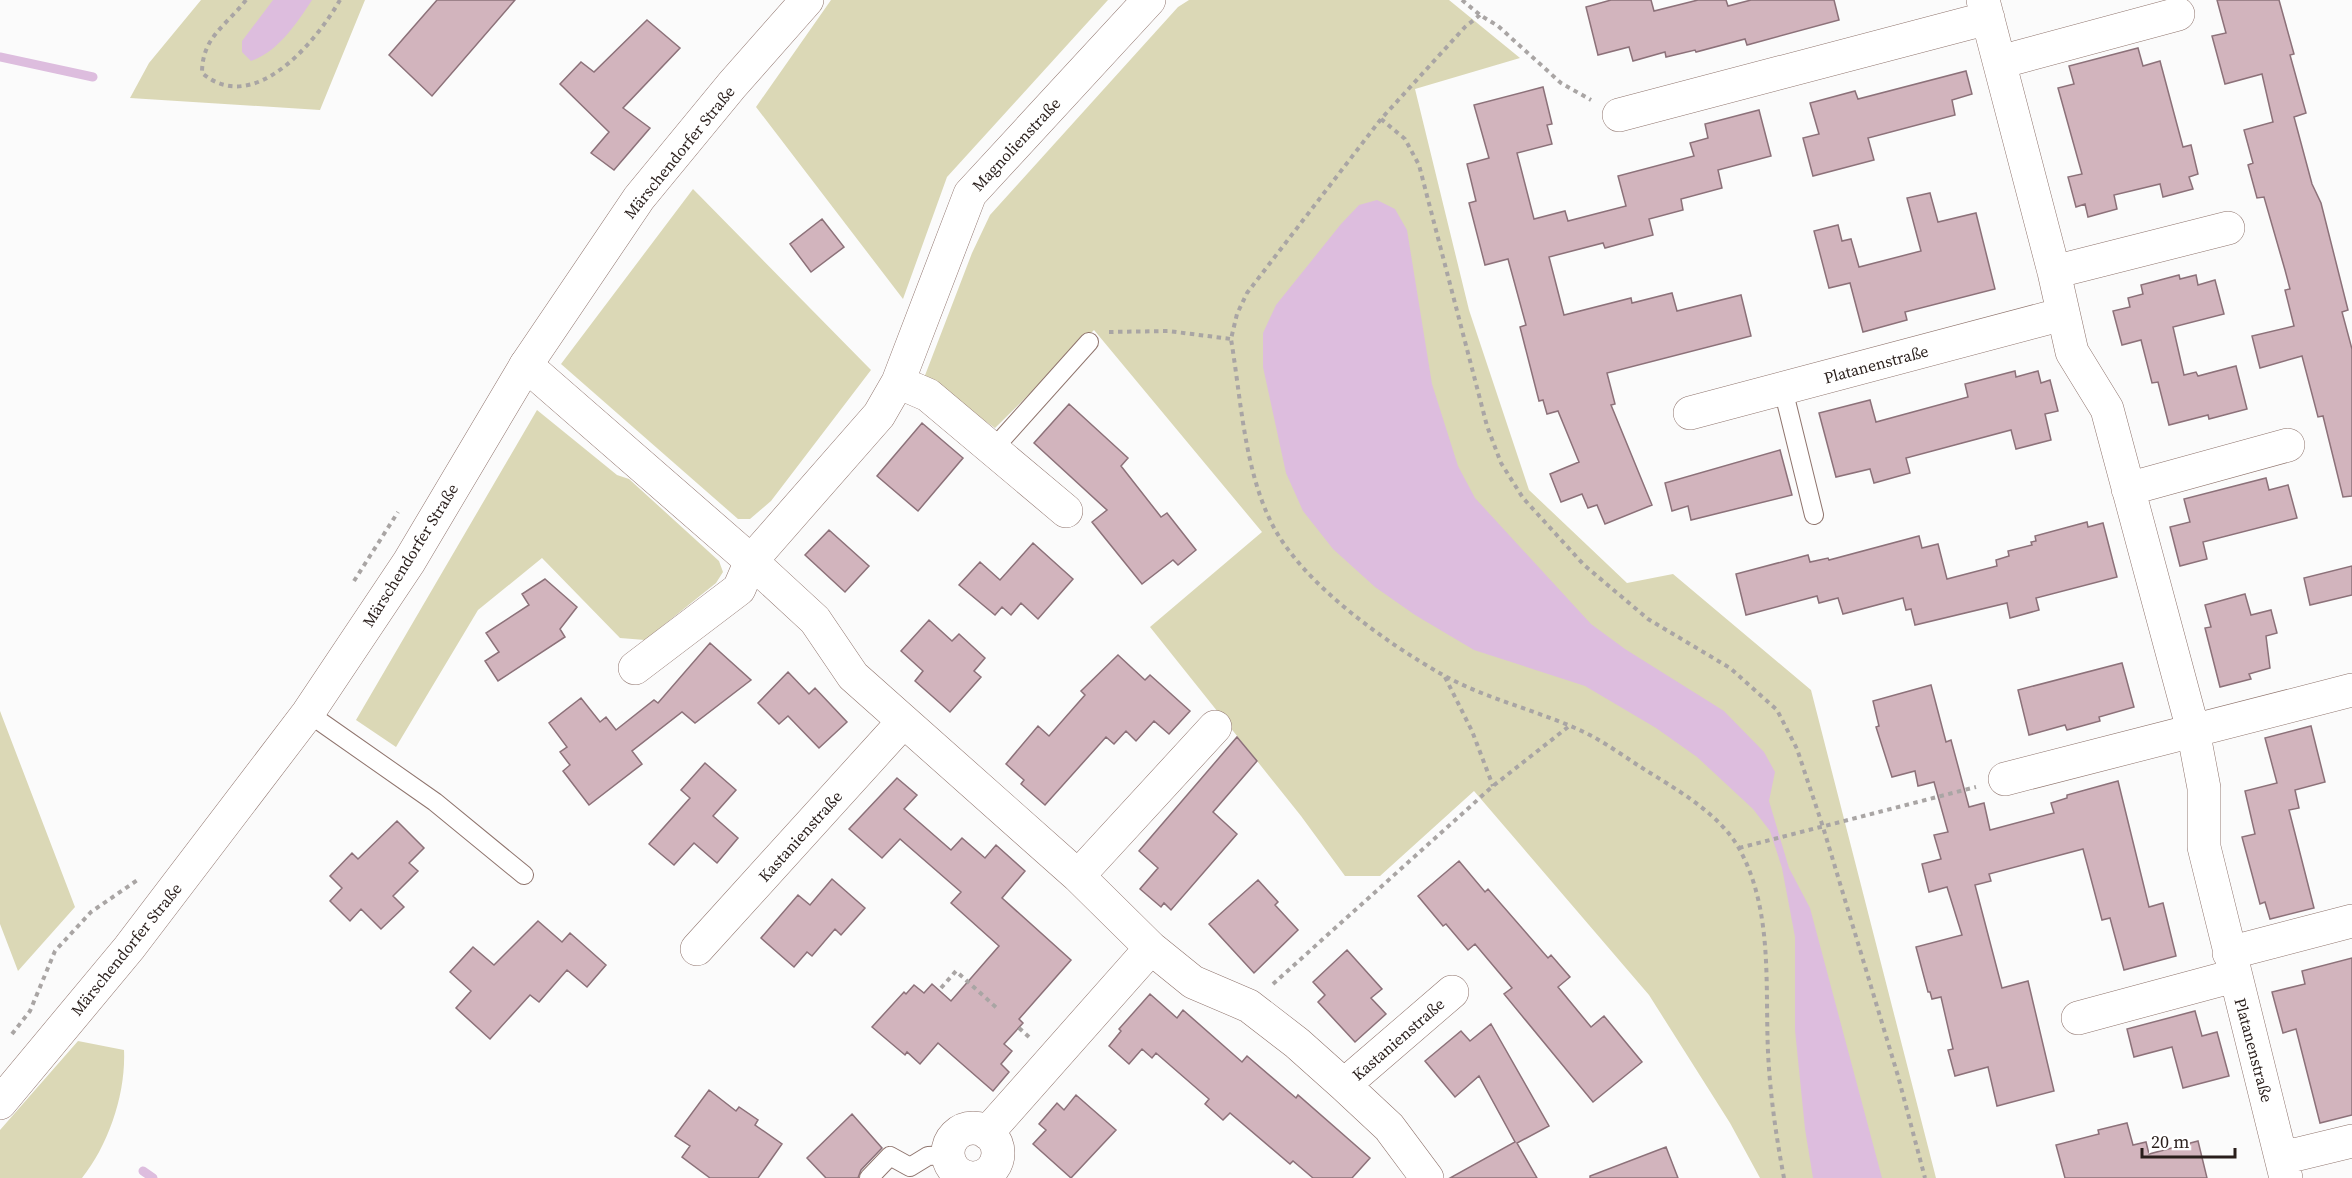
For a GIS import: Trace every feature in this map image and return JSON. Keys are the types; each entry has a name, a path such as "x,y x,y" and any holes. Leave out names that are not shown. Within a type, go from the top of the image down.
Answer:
{"street":[{"name":"Märschendorfer Straße","path":"0,1103 129,948 308,713 409,562 526,365 639,198 732,85 807,0"},
{"name":"Magnolienstraße","path":"751,561 879,414 898,382 970,194 1149,0"},
{"name":"Platanenstraße","path":"1619,115 1985,9 2054,272 2072,352 2107,408 2193,730 2204,788 2204,847 2284,1168 2352,1141"},
{"path":"2000,62 2178,14"},
{"path":"2054,272 2228,228"},
{"name":"Platanenstraße","path":"1690,413 2063,314"},
{"name":"Kastanienstraße","path":"526,365 751,561 815,620 853,676 1078,876 1151,948 1193,982 1249,1006 1297,1043 1344,1085 1389,1127 1421,1176"},
{"path":"898,382 928,395 994,448 1066,511"},
{"path":"2128,489 2288,445"},
{"path":"635,668 739,589 751,561"},
{"path":"2005,779 2352,690"},
{"name":"Kastanienstraße","path":"697,949 903,722"},
{"path":"1078,876 1215,727"},
{"name":"Platanenstraße","path":"2078,1018 2352,921"},
{"path":"948,1155 951,1165 958,1174 969,1178 980,1178 989,1172 996,1163 998,1152 995,1141 987,1133 1151,948"},
{"name":"Kastanienstraße","path":"1344,1085 1452,992"}],"lane":[{"path":"994,448 1089,342"},
{"path":"1783,389 1814,515"},
{"path":"308,713 435,802 524,875"},
{"path":"869,1178 890,1156 910,1167 928,1156 948,1155"}],"path":[{"path":"246,0 211,39 202,55 202,73 215,84 236,86 265,81 288,66 340,0"},
{"path":"1462,0 1498,26 1561,83 1619,115"},
{"path":"1480,15 1465,27 1381,119 1247,292 1237,314 1231,339 1250,457 1259,491 1272,524 1321,587 1364,622 1445,676 1593,737 1717,820 1739,848 1754,880 1764,926 1772,1109 1784,1178"},
{"path":"1381,119 1405,139 1419,165 1487,426 1501,464 1523,498 1584,565 1648,619 1730,668 1778,710 1797,749 1823,826 1898,1076 1925,1178"},
{"path":"1089,342 1107,332 1134,331 1168,331 1231,339"},
{"path":"348,590 400,509"},
{"path":"1445,676 1472,731 1493,786"},
{"path":"1249,1006 1493,786 1569,727"},
{"path":"1739,848 2005,779"},
{"path":"6,1041 30,1011 55,951 91,912 142,876"},
{"path":"940,988 956,971 999,1010"}],"shaded area":[{"path":"201,0 365,0 320,110 130,98 149,63"},
{"path":"273,0 312,0 278,44 261,57 251,61 242,52 242,41"},
{"path":"831,0 1108,0 947,177 903,299 756,107"},
{"path":"1189,0 1449,0 1520,58 1415,89 1469,310 1529,490 1627,583 1673,574 1811,690 1936,1178 1760,1178 1730,1123 1649,995 1474,791 1380,876 1345,876 1301,816 1150,627 1262,532 1094,330 995,428 924,378 972,253 990,215 1178,7"},
{"path":"693,189 871,370 771,501 750,519 738,519 561,364"},
{"path":"1377,200 1395,209 1407,230 1432,384 1458,466 1475,498 1591,624 1625,649 1724,711 1764,752 1775,772 1769,801 1789,868 1810,908 1882,1178 1813,1178 1805,1129 1795,1030 1795,937 1782,868 1770,831 1753,809 1697,757 1656,728 1585,686 1474,650 1415,615 1375,587 1333,549 1303,511 1286,473 1263,367 1263,333 1276,305 1341,224 1359,205"},
{"path":"537,410 617,475 629,479 719,561 723,572 716,583 645,640 620,638 542,558 478,610 396,747 356,720"},
{"path":"0,711 75,907 18,971 0,924"},
{"path":"78,1041 124,1050 119,1100 108,1134 92,1165 82,1178 0,1178 0,1130"}],"building":[{"path":"437,0 515,0 432,96 389,55"},
{"path":"1611,0 1651,0 1654,11 1698,0 1726,0 1728,6 1751,0 1834,0 1839,20 1747,45 1745,39 1696,52 1695,50 1666,57 1665,52 1633,61 1629,47 1598,55 1586,7"},
{"path":"2217,0 2279,0 2294,54 2290,55 2306,113 2294,117 2312,184 2321,203 2348,310 2342,312 2352,349 2352,496 2343,497 2323,416 2318,417 2302,356 2260,368 2252,336 2294,326 2285,290 2290,289 2264,197 2257,198 2248,165 2253,163 2244,130 2273,122 2262,74 2225,84 2212,36 2226,33"},
{"path":"647,20 680,48 623,108 650,128 614,170 591,153 609,132 560,84 581,62 594,72"},
{"path":"2138,48 2143,66 2160,61 2183,147 2191,145 2198,174 2189,177 2193,189 2163,197 2160,184 2114,195 2117,209 2088,217 2085,204 2076,207 2068,177 2082,174 2058,88 2074,84 2069,66"},
{"path":"1966,71 1972,94 1952,100 1955,115 1868,138 1874,160 1813,176 1803,138 1819,134 1810,103 1855,91 1858,99"},
{"path":"1543,87 1552,124 1547,125 1552,144 1517,153 1534,219 1565,211 1568,221 1626,206 1618,176 1694,156 1690,143 1708,138 1705,124 1759,110 1771,156 1718,170 1722,188 1681,199 1683,210 1649,219 1653,235 1605,248 1603,243 1549,257 1564,315 1631,298 1632,303 1672,293 1677,311 1741,295 1751,336 1607,373 1615,404 1611,405 1652,505 1605,524 1597,505 1588,508 1582,494 1561,502 1550,474 1579,462 1558,411 1547,414 1543,400 1539,401 1520,327 1526,325 1508,259 1485,265 1469,203 1476,201 1467,164 1489,158 1474,105"},
{"path":"1930,193 1938,222 1976,213 1995,289 1905,312 1907,320 1863,332 1850,283 1829,288 1814,231 1838,225 1842,241 1851,239 1859,267 1921,251 1907,198"},
{"path":"822,219 844,247 811,272 790,244"},
{"path":"2179,275 2180,279 2196,275 2198,285 2215,280 2224,314 2173,327 2184,375 2196,372 2198,376 2236,366 2247,409 2209,419 2208,415 2169,425 2158,382 2152,383 2141,340 2122,345 2113,311 2130,307 2128,298 2143,294 2141,285"},
{"path":"2015,371 2016,377 2038,371 2041,383 2050,380 2058,411 2045,414 2051,440 2016,449 2011,430 1906,458 1910,473 1874,483 1870,469 1836,477 1819,413 1870,400 1876,422 1968,397 1965,384"},
{"path":"1069,404 1128,458 1121,466 1161,517 1167,513 1196,550 1178,565 1173,560 1142,584 1092,522 1107,510 1034,443"},
{"path":"922,423 963,458 918,511 877,476"},
{"path":"1780,450 1792,495 1691,520 1688,506 1672,511 1665,483"},
{"path":"2266,478 2269,490 2288,485 2297,518 2203,542 2207,559 2180,566 2170,527 2190,522 2184,499"},
{"path":"2087,522 2088,527 2103,523 2117,577 2036,598 2039,610 2010,618 2007,603 1915,625 1911,609 1906,610 1903,598 1843,614 1838,598 1819,603 1817,596 1746,615 1736,574 1808,555 1810,562 1828,558 1829,560 1919,536 1922,548 1938,544 1947,579 1997,566 1996,560 2009,556 2008,551 2032,545 2031,542 2036,541 2035,536"},
{"path":"829,530 869,566 845,592 805,555"},
{"path":"1033,543 1073,579 1038,619 1021,603 1011,615 1002,607 995,615 959,585 980,562 1000,580"},
{"path":"2352,566 2352,595 2310,605 2304,578"},
{"path":"545,579 577,607 560,629 565,637 498,681 485,661 499,652 486,633 529,605 522,594"},
{"path":"2245,594 2251,615 2271,610 2277,633 2266,636 2270,668 2249,674 2251,679 2220,687 2205,628 2211,627 2205,605"},
{"path":"929,620 952,641 959,634 985,658 974,671 981,677 950,712 915,681 923,671 901,651"},
{"path":"710,643 751,680 695,723 682,712 632,751 642,764 589,805 563,771 570,765 560,752 567,747 549,723 581,698 600,722 606,717 616,730 654,700 658,703"},
{"path":"1118,655 1145,680 1150,675 1190,711 1169,734 1154,721 1136,741 1126,731 1114,744 1106,737 1045,805 1021,784 1024,780 1006,764 1038,726 1049,736 1085,695 1081,691"},
{"path":"2122,663 2134,707 2099,717 2100,721 2067,730 2065,725 2029,735 2018,690"},
{"path":"788,672 809,694 815,688 847,722 819,748 788,716 779,724 758,703"},
{"path":"1931,685 1946,742 1951,740 1969,807 1984,803 1990,830 2054,813 2051,803 2067,798 2067,795 2118,781 2149,907 2163,903 2176,956 2124,970 2110,918 2102,920 2083,849 1989,874 1991,881 1975,885 2002,988 2028,981 2054,1091 1997,1106 1988,1067 1955,1076 1948,1050 1953,1049 1941,997 1932,999 1928,992 1916,947 1962,935 1947,887 1929,892 1922,864 1941,859 1934,835 1948,832 1934,782 1918,786 1915,771 1892,777 1876,727 1879,726 1873,701"},
{"path":"2311,726 2325,782 2295,790 2299,808 2289,810 2314,908 2270,919 2265,902 2260,904 2242,837 2255,834 2245,791 2277,783 2265,738"},
{"path":"1237,737 1257,761 1213,812 1237,834 1171,910 1164,903 1161,907 1140,889 1158,868 1139,851"},
{"path":"705,763 736,790 713,816 738,838 717,863 694,843 674,865 649,844 690,798 681,790"},
{"path":"897,778 917,795 904,809 951,850 962,838 985,858 996,845 1025,871 1002,898 1071,960 1019,1019 1023,1023 1004,1044 1012,1051 1001,1064 1009,1072 993,1091 938,1043 920,1064 907,1052 905,1055 872,1027 904,992 906,994 914,985 924,993 932,984 951,1001 999,946 951,903 961,892 900,839 882,858 849,829"},
{"path":"397,821 424,848 409,863 418,871 393,896 404,907 381,929 361,909 350,921 330,901 342,888 330,876 352,853 358,859"},
{"path":"1459,861 1485,892 1488,889 1548,958 1551,955 1570,977 1558,987 1591,1027 1604,1016 1642,1062 1593,1102 1504,994 1512,988 1475,944 1468,950 1446,924 1443,926 1418,896"},
{"path":"832,879 865,908 841,935 835,929 812,956 807,952 794,967 761,938 798,895 810,905"},
{"path":"1258,880 1278,902 1275,905 1298,930 1254,973 1209,924"},
{"path":"538,921 562,942 570,933 606,965 587,987 567,970 539,1002 530,995 490,1039 456,1008 471,991 450,972 473,947 494,965"},
{"path":"1347,950 1382,989 1371,998 1386,1014 1355,1042 1318,1002 1325,995 1313,982"},
{"path":"2352,958 2352,1115 2320,1123 2296,1029 2283,1033 2272,992 2305,984 2302,971"},
{"path":"1150,994 1177,1018 1183,1010 1242,1062 1247,1056 1296,1098 1298,1095 1370,1158 1352,1178 1313,1178 1293,1161 1290,1164 1230,1113 1223,1120 1205,1104 1209,1099 1156,1053 1152,1058 1142,1049 1129,1064 1109,1046 1121,1031 1119,1029"},
{"path":"2195,1011 2202,1036 2217,1032 2229,1076 2183,1088 2172,1047 2134,1057 2127,1029"},
{"path":"1491,1024 1549,1126 1517,1143 1537,1178 1450,1178 1515,1142 1479,1076 1455,1097 1425,1061 1461,1031 1470,1041"},
{"path":"709,1090 736,1111 739,1107 758,1120 755,1125 782,1144 758,1178 710,1178 682,1157 690,1146 675,1136"},
{"path":"1076,1095 1116,1130 1071,1178 1033,1144 1046,1130 1039,1124 1057,1103 1064,1110"},
{"path":"852,1114 882,1148 861,1170 858,1178 826,1178 807,1158"},
{"path":"2127,1123 2133,1145 2146,1142 2149,1154 2198,1141 2207,1178 2065,1178 2056,1145 2099,1134 2098,1130"},
{"path":"1666,1147 1678,1178 1590,1178 1590,1176"}],"waterway":[{"path":"0,57 93,77"},
{"path":"143,1171 153,1178"}]}
